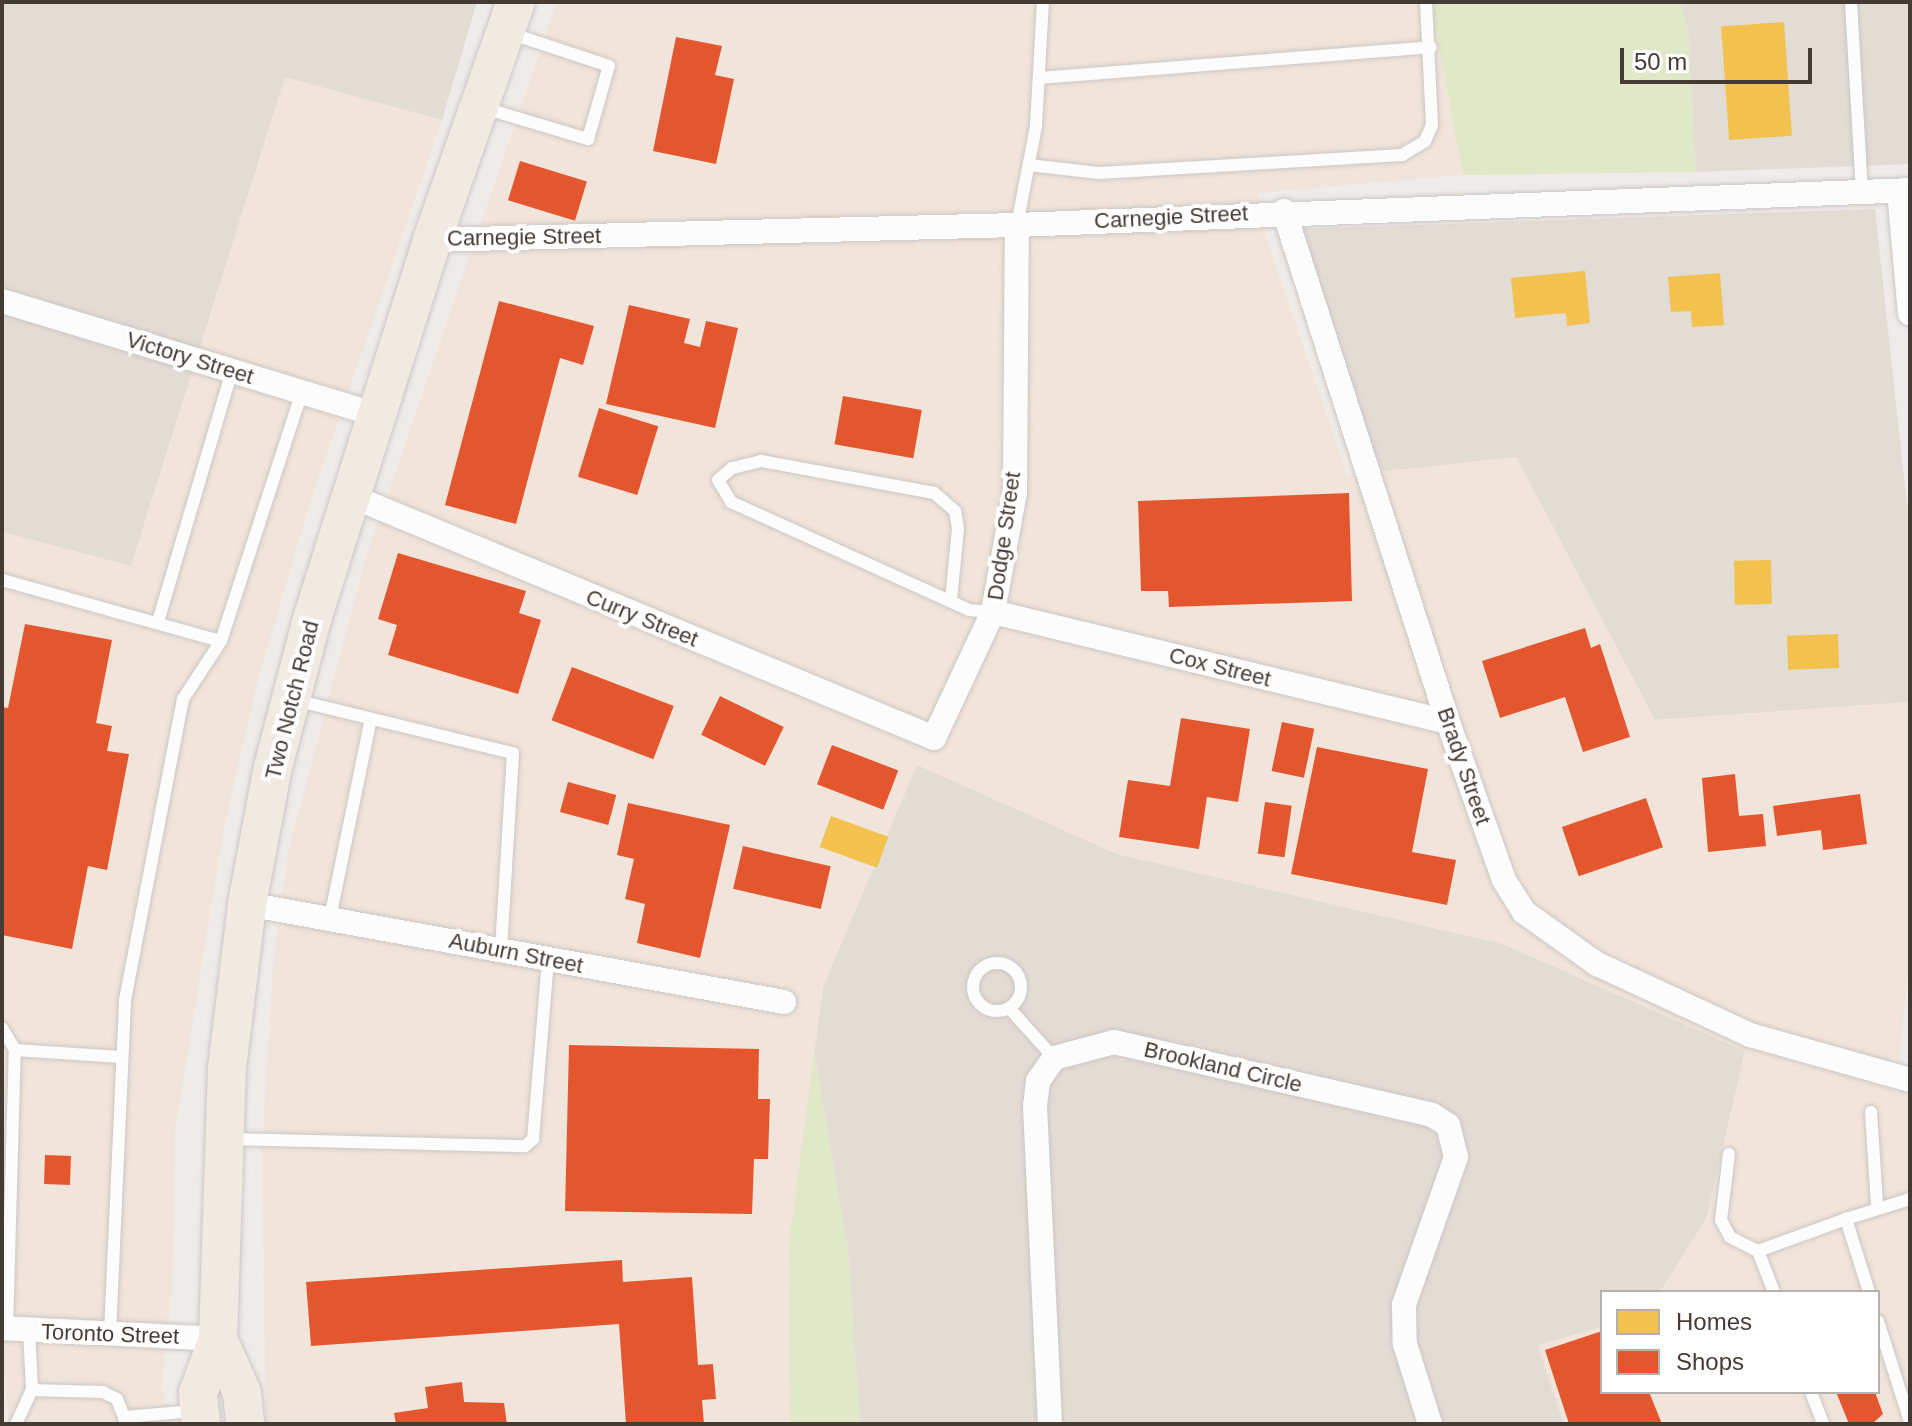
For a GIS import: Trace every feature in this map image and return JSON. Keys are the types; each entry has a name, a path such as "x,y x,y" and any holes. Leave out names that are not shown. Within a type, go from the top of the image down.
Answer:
{"main road":[{"name":"Two Notch Road","path":"200,1417 198,1393 218,1339 222,1139 247,904 289,699 432,240 482,107 511,17"},
{"path":"218,1339 242,1393 245,1424"}],"street":[{"name":"Carnegie Street","path":"432,240 1017,225 1284,211 1904,191"},
{"path":"1904,191 1910,314"},
{"name":"Brady Street","path":"1284,211 1448,722 1504,880 1524,912 1597,964 1750,1035 1910,1080"},
{"name":"Dodge Street","path":"934,738 993,612 1015,492 1017,225"},
{"name":"Victory Street","path":"2,301 378,415"},
{"name":"Curry Street","path":"351,496 934,738"},
{"name":"Cox Street","path":"993,612 1448,722"},
{"name":"Auburn Street","path":"247,904 784,1002"},
{"name":"Brookland Circle","path":"1054,1058 1071,1049 1114,1042 1432,1115 1448,1125 1454,1140 1454,1167 1404,1305 1405,1344 1430,1424"},
{"path":"1050,1424 1035,1106 1038,1081 1054,1058"},
{"name":"Toronto Street","path":"13,1329 218,1339"}],"lane":[{"path":"1017,225 1029,165 1039,78 1043,2"},
{"path":"1029,165 1099,173 1402,155 1425,141 1432,125 1431,47 1426,2"},
{"path":"1851,2 1862,193"},
{"path":"482,107 588,139 609,66 511,17"},
{"path":"1039,78 1431,47"},
{"path":"158,622 232,371"},
{"path":"110,1333 120,1057 125,1000 183,699 221,641 302,391"},
{"path":"951,600 958,529 955,511 934,493 761,461 741,464 718,480 731,502 969,610 993,612"},
{"path":"2,580 221,641"},
{"path":"289,699 513,753 501,950"},
{"path":"330,918 371,719"},
{"path":"222,1139 525,1146 533,1139 548,959"},
{"path":"1009,1008 1054,1058"},
{"path":"2,1028 15,1050 13,1329 32,1390 16,1424"},
{"path":"15,1050 120,1057"},
{"path":"1871,1112 1877,1205"},
{"path":"1729,1154 1721,1220 1730,1237 1758,1251 1773,1290"},
{"path":"1758,1251 1877,1205 1910,1199"},
{"path":"1846,1219 1868,1290"},
{"path":"1880,1327 1910,1422"},
{"path":"32,1390 103,1392 117,1399 124,1421 200,1417"},
{"path":"1812,1394 1823,1424"}],"shaded area":[{"path":"2,2 477,2 442,120 285,78 131,566 2,532"},
{"path":"557,2 1430,2 1463,175 1257,193 1266,238 1347,475 1516,457 1655,720 1910,702 1910,956 1895,1092 1910,1094 1910,1424 1564,1424 1538,1345 1600,1328 1600,1394 1880,1394 1880,1290 1661,1290 1707,1217 1745,1051 1503,944 1117,854 917,765 823,987 789,1244 790,1424 266,1424 262,1152 273,967 288,853 365,561"},
{"path":"1680,2 1910,2 1910,164 1696,172 1688,31"},
{"path":"285,77 442,120 310,502 257,683 224,827 175,1130 172,1289 162,1375 165,1424 9,1424 2,1351 2,532 131,566"},
{"path":"1875,209 1910,533 1910,702 1655,720 1516,457 1381,472 1300,229"},
{"path":"917,764 1117,854 1503,944 1745,1051 1707,1217 1661,1290 1600,1290 1600,1328 1538,1345 1564,1424 860,1424 848,1250 814,1054 823,987"}],"green space":[{"path":"1430,2 1680,2 1688,31 1696,172 1463,175"},
{"path":"814,1054 848,1250 860,1424 790,1424 789,1244"}],"building: Homes":[{"path":"1784,22 1792,136 1729,140 1721,26"},
{"path":"1585,271 1590,323 1567,326 1566,313 1515,318 1511,278"},
{"path":"1720,273 1724,325 1692,327 1691,311 1671,312 1668,277"},
{"path":"1771,560 1772,604 1735,605 1734,561"},
{"path":"1838,634 1839,668 1788,670 1787,636"},
{"path":"831,816 888,837 877,868 820,847"}],"building: Shops":[{"path":"676,37 722,46 715,75 734,79 716,164 653,151"},
{"path":"520,161 587,181 575,221 508,200"},
{"path":"499,301 594,326 583,365 560,358 516,524 445,505"},
{"path":"629,305 690,319 684,343 700,347 706,321 738,328 715,428 606,404"},
{"path":"843,396 922,410 913,458 834,444"},
{"path":"599,408 658,426 637,495 578,477"},
{"path":"1349,493 1352,601 1169,607 1168,591 1141,591 1138,501"},
{"path":"398,553 526,591 519,613 541,620 518,694 388,655 397,625 378,619"},
{"path":"25,624 112,640 96,723 112,726 107,751 129,754 107,870 88,866 72,949 2,935 2,707 8,708"},
{"path":"1585,628 1591,648 1600,644 1630,737 1583,752 1565,697 1500,718 1482,661"},
{"path":"572,667 674,706 653,759 552,720"},
{"path":"720,696 784,727 765,766 701,735"},
{"path":"1181,718 1250,729 1238,802 1207,797 1199,849 1119,837 1128,780 1170,786"},
{"path":"1282,722 1314,729 1304,778 1272,771"},
{"path":"832,745 898,770 883,810 817,784"},
{"path":"1317,747 1428,769 1412,852 1456,860 1447,905 1291,874"},
{"path":"1735,774 1739,816 1763,814 1766,846 1708,852 1702,778"},
{"path":"568,782 616,795 608,825 560,812"},
{"path":"1860,794 1867,844 1823,850 1821,830 1777,836 1773,806"},
{"path":"1646,798 1663,847 1579,876 1562,827"},
{"path":"1265,802 1292,806 1285,857 1258,853"},
{"path":"628,803 730,825 700,958 637,943 645,904 625,899 634,859 617,855"},
{"path":"743,846 831,866 821,909 733,889"},
{"path":"569,1045 759,1049 758,1099 770,1099 768,1159 754,1159 752,1214 565,1211"},
{"path":"45,1155 71,1156 70,1185 44,1184"},
{"path":"622,1260 623,1282 692,1277 698,1365 713,1364 716,1399 702,1400 704,1424 626,1424 619,1324 311,1346 306,1282"},
{"path":"1600,1332 1600,1394 1650,1394 1662,1424 1569,1424 1545,1350"},
{"path":"462,1382 464,1402 504,1403 507,1424 396,1424 394,1413 428,1408 425,1387"},
{"path":"1837,1394 1876,1394 1883,1414 1872,1424 1849,1424"}]}
